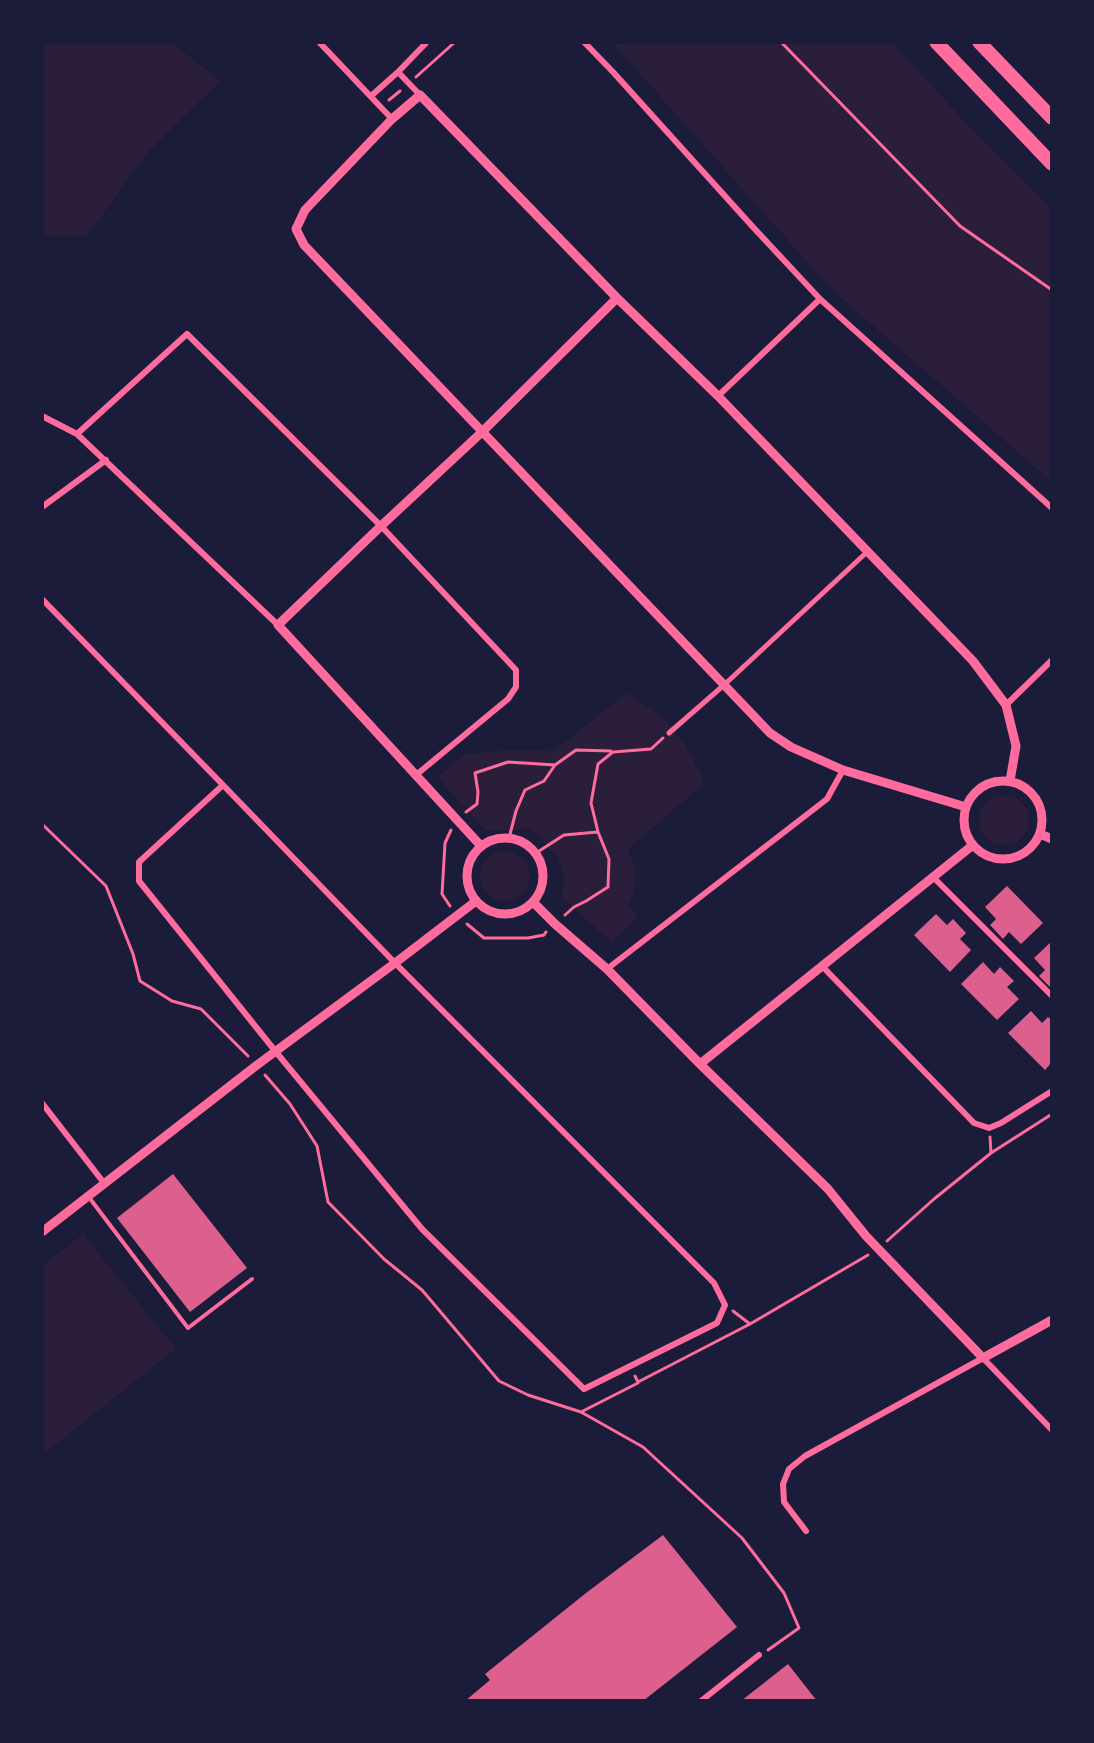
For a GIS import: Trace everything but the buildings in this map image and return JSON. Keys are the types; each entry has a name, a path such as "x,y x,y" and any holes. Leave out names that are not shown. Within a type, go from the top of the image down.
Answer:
{"highway":[{"path":"936,42 1052,164"},
{"path":"979,42 1052,118"}],"street":[{"path":"319,42 392,118"},
{"path":"371,96 427,42"},
{"path":"584,42 820,299 1052,508"},
{"path":"398,72 618,298 718,396 973,661 1006,705 1016,746 1010,781"},
{"path":"420,95 392,118 304,210 296,229 304,245 770,733 791,747 843,770 966,807"},
{"path":"278,625 482,432 618,298"},
{"path":"718,396 820,299"},
{"path":"77,434 188,334 381,526 516,670 516,687 508,699 416,775"},
{"path":"42,416 77,434 278,625 481,846"},
{"path":"42,507 106,460"},
{"path":"669,733 868,551"},
{"path":"42,599 223,785 395,963 714,1283 725,1305 717,1323 584,1389 422,1229 139,881 140,862 223,785"},
{"path":"1006,705 1052,660"},
{"path":"607,969 827,799 843,770"},
{"path":"999,781 1010,781 1031,791 1038,800 1043,822 1035,844 1026,852 1016,857 993,858 982,853 973,845 966,833 964,820 966,807 971,797 979,789 999,781"},
{"path":"1040,834 1052,839"},
{"path":"509,838 519,840 536,853 542,865 544,878 541,891 534,902 523,910 511,914 498,914 486,909 476,901 469,891 466,878 473,855 481,846 490,841 509,838"},
{"path":"700,1064 973,845"},
{"path":"933,877 1052,996"},
{"path":"42,1232 257,1065 476,901"},
{"path":"534,902 555,924 607,969 828,1190 878,1249 1052,1430"},
{"path":"822,966 974,1123 989,1128 1052,1091"},
{"path":"42,1103 104,1183"},
{"path":"806,1532 784,1502 783,1484 789,1469 805,1456 1052,1320"},
{"path":"701,1701 759,1655"}],"lane":[{"path":"88,1197 188,1328 252,1279"}],"path":[{"path":"381,107 455,42"},
{"path":"782,42 960,226 1052,290"},
{"path":"509,838 516,811 525,790 544,781 555,765 576,750 613,752 651,749 669,733"},
{"path":"555,765 508,762 475,773 477,804 456,819 445,843 442,894 456,916 484,938 528,938 544,935 574,907 608,886 609,859 598,832 591,803 598,764 613,752"},
{"path":"42,824 106,886 133,954 140,981 172,1001 201,1009 257,1065 290,1104 317,1146 328,1202 384,1259 422,1290 499,1381 528,1395 581,1412 643,1447 742,1538 784,1593 799,1628 759,1655"},
{"path":"536,853 564,836 598,832"},
{"path":"581,1412 750,1324 878,1249 934,1199 991,1153 1052,1114"},
{"path":"725,1305 750,1324"},
{"path":"630,1366 638,1382"}],"shaded area":[{"path":"42,42 171,42 220,81 147,153 87,236 42,236"},
{"path":"612,42 892,42 966,123 1052,209 1052,482 831,289"},
{"path":"627,693 662,716 685,744 705,783 628,849 635,868 634,892 627,906 638,916 612,943 562,897 564,879 558,858 538,835 528,829 486,831 437,777 465,754 512,750 554,751"},
{"path":"999,795 1009,795 1022,802 1029,815 1029,825 1022,838 1009,845 999,845 990,841 983,834 979,825 979,815 983,806 990,799"},
{"path":"500,851 510,851 523,858 530,871 530,881 523,894 510,901 500,901 491,897 484,890 480,881 480,871 484,862 491,855"},
{"path":"83,1234 176,1349 42,1455 42,1266"}]}
